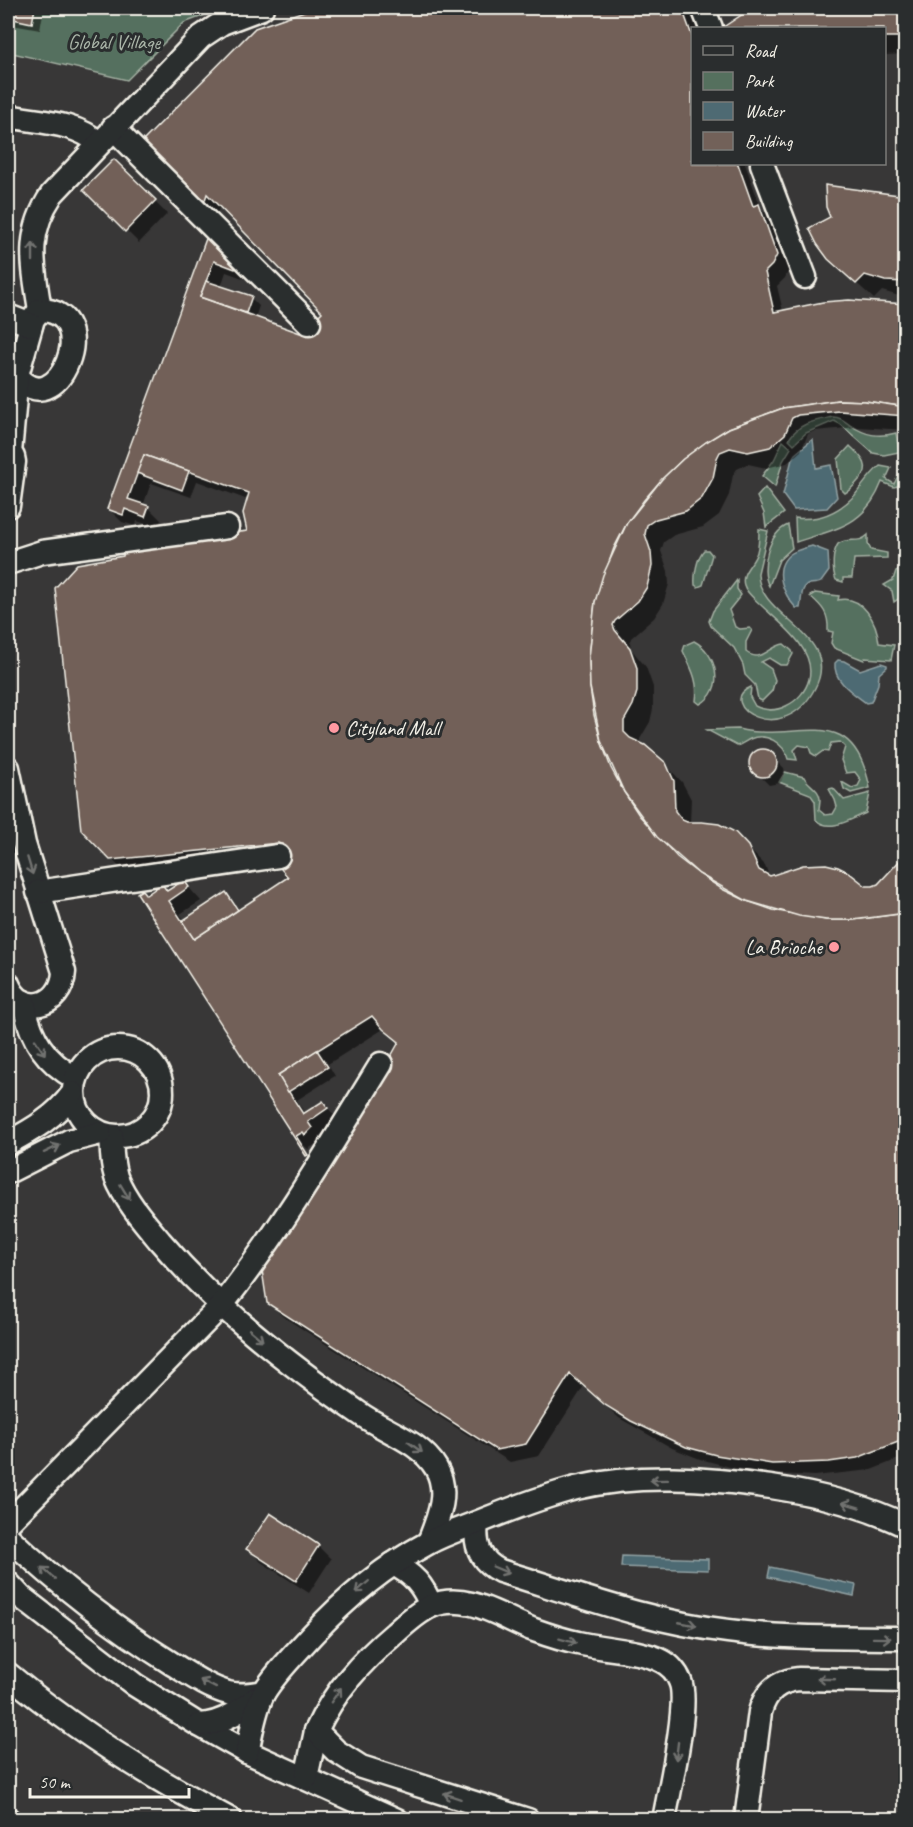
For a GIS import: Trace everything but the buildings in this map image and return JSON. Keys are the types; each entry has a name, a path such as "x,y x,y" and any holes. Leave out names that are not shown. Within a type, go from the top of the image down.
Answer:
{"lane":[{"path":"8,506 14,462 9,452 12,370 35,317 32,258 34,231 39,218 52,194 201,37 222,23 262,8"},
{"path":"703,8 711,27"},
{"path":"8,116 74,128 87,134 106,135 309,322"},
{"path":"762,165 805,277"},
{"path":"8,316 35,317 57,313 64,318 69,329 71,353 67,365 54,384 47,387 33,388 26,385 12,370"},
{"path":"8,563 42,552 227,527"},
{"path":"8,768 24,844 64,972 64,982 59,992 52,999 43,1003 24,1002 15,996 8,984"},
{"path":"38,892 278,856"},
{"path":"24,1002 30,1028 36,1041 74,1086 75,1105 80,1117 89,1126 106,1135 113,1165 123,1191 145,1223 221,1306 314,1382 428,1457 442,1481 443,1494 438,1519 429,1542"},
{"path":"8,1143 44,1123 60,1109 83,1065 94,1054 109,1049 124,1048 139,1053 151,1062 159,1076 162,1090 160,1106 153,1120 141,1130 127,1136 106,1135 69,1141 8,1172"},
{"path":"8,1523 221,1306 251,1268 287,1215 381,1064"},
{"path":"247,1752 251,1730 264,1692 283,1665 326,1619 373,1577 429,1542 539,1498 579,1487 658,1479 745,1483 836,1500 881,1514 906,1526"},
{"path":"477,1523 476,1542 479,1552 491,1567 630,1611 728,1632 906,1638"},
{"path":"8,1537 34,1562 102,1617 201,1681 228,1693 242,1695 264,1692"},
{"path":"393,1564 406,1570 416,1579 425,1590 431,1606"},
{"path":"8,1583 21,1597 135,1685 199,1725 247,1752 397,1820"},
{"path":"306,1778 316,1731 333,1697 357,1668 414,1617 431,1606 463,1601 478,1605 545,1634 578,1644 651,1656 664,1661 674,1670 681,1682 684,1694 676,1760 664,1820"},
{"path":"8,1674 122,1757 231,1820"},
{"path":"746,1820 760,1712 769,1691 788,1680 800,1679 906,1681"},
{"path":"199,1725 212,1725 229,1717 264,1692"},
{"path":"316,1731 336,1751 361,1767 528,1820"}],"green space":[{"name":"Global Village","path":"8,8 224,8 184,23 127,80 8,52"},
{"path":"833,417 840,418 866,433 883,435 896,433 899,452 884,455 873,453 834,421 806,433 794,444 789,439 803,426"},
{"path":"783,441 791,448 783,461 775,487 762,476 774,460"},
{"path":"850,446 864,461 865,470 860,479 845,493 841,489 838,459"},
{"path":"880,466 891,468 886,479 894,484 900,472 905,471 905,484 894,487 882,482 875,497 858,517 837,528 796,542 795,518 820,517 835,511 855,495"},
{"path":"765,488 784,513 766,527 764,513 757,497"},
{"path":"788,525 792,548 779,560 769,586 765,570 768,552 771,543 781,529"},
{"path":"759,529 768,531 758,573 761,588 770,602 809,640 818,654 821,670 815,688 802,707 786,717 771,720 757,717 746,711 740,703 742,694 751,687 750,697 755,706 767,710 782,708 794,701 803,691 808,683 810,668 802,647 795,638 747,591 744,585 744,576 757,552"},
{"path":"868,535 871,550 887,553 887,558 854,559 852,578 843,578 843,582 836,580 833,562 838,544 861,540"},
{"path":"704,550 708,550 712,555 703,585 698,587 695,585 696,571"},
{"path":"900,570 905,577 905,597 894,602 892,591 884,585 893,580 896,571"},
{"path":"737,580 737,589 741,595 729,610 735,627 752,630 746,642 746,652 756,656 761,655 784,644 793,654 787,665 780,665 769,658 761,662 771,669 775,680 772,691 762,701 758,699 755,685 745,675 743,665 734,648 711,626 709,621 713,611"},
{"path":"815,593 839,596 838,600 855,602 861,606 872,619 879,643 894,645 891,660 865,658 864,660 834,648 831,643 833,632 828,631 826,615 822,607 810,596"},
{"path":"694,641 702,647 713,663 716,681 708,698 700,704 696,701 695,681 683,651 685,645"},
{"path":"738,729 760,732 820,730 836,734 850,743 862,760 870,788 851,793 844,789 842,782 852,788 858,786 861,780 855,772 846,773 841,760 845,747 840,742 831,743 828,752 823,751 816,756 811,753 809,747 799,745 794,750 797,760 788,759 783,748 768,738 756,737 737,746 707,730"},
{"path":"785,772 804,777 816,790 820,799 819,810 825,815 833,814 837,807 829,789 833,788 844,800 870,793 866,813 841,824 822,824 816,820 815,801 810,794 779,782"}],"water":[{"path":"813,439 816,468 831,465 837,497 827,508 794,510 783,495 792,459"},
{"path":"812,546 828,552 829,571 821,582 804,587 800,608 796,608 784,589 781,568 791,553"},
{"path":"838,660 860,670 881,663 887,665 879,674 871,702 866,703 841,681 835,669 835,663"},
{"path":"622,1556 708,1559 708,1570 621,1567"},
{"path":"770,1567 856,1585 854,1596 768,1577"}],"place":[{"name":"Cityland Mall","path":"334,728"},
{"name":"La Brioche","path":"834,947"}]}
